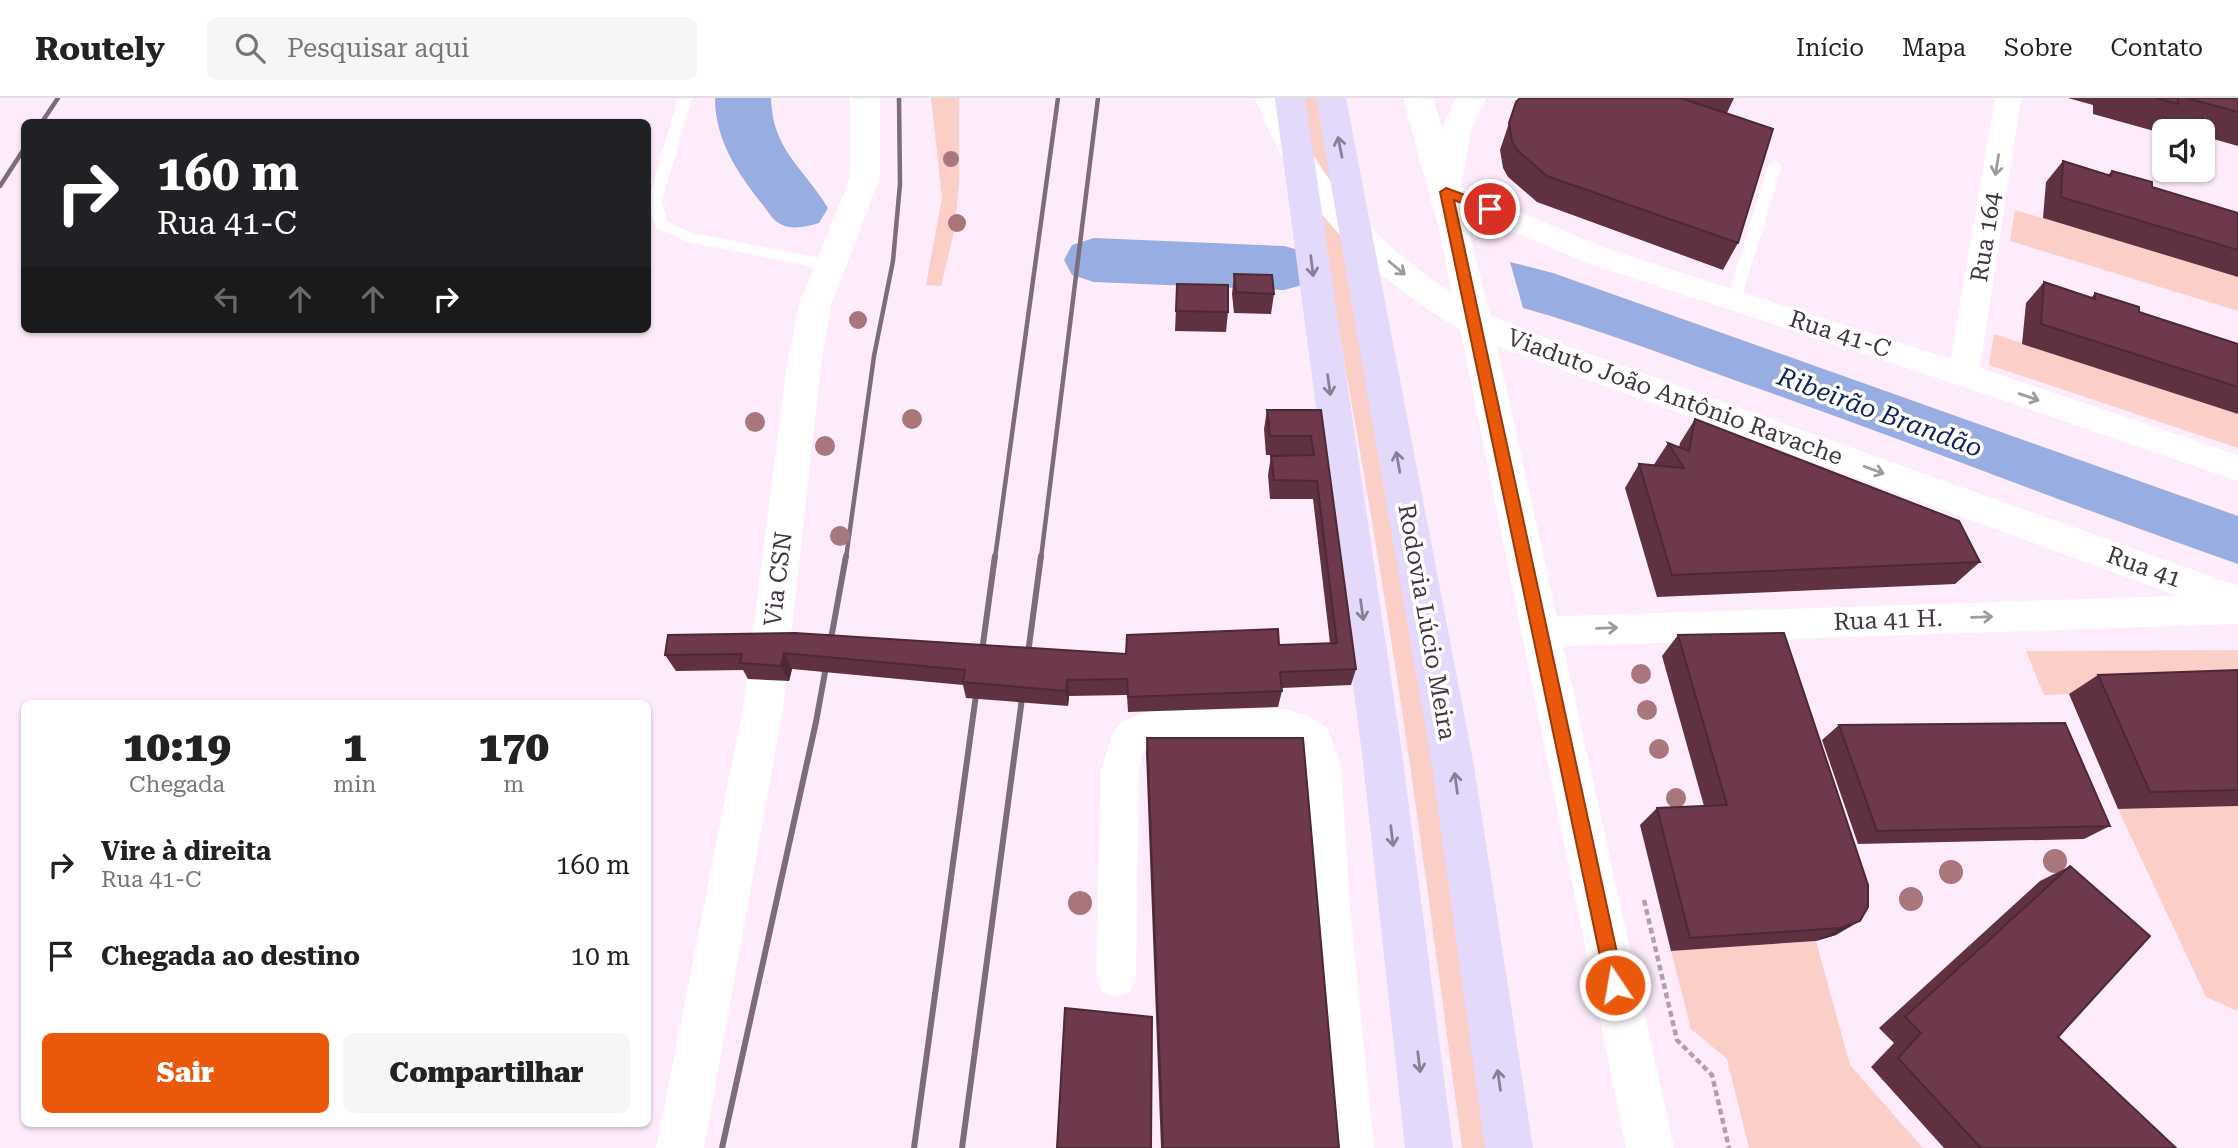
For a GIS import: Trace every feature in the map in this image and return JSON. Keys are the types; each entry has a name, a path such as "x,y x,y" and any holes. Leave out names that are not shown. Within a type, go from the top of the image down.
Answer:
{"main road":[{"path":"1290,98 1382,753 1429,1148"},
{"name":"Rodovia Lúcio Meira","path":"1331,98 1453,766 1509,1148"}],"street":[{"name":"Via CSN","path":"680,1148 763,709 804,364 815,305 865,178 865,98"},
{"name":"Viaduto João Antônio Ravache","path":"1270,98 1292,151 1328,201 1363,239 1403,274 1470,319 1542,351 2050,533"},
{"path":"1418,98 1457,238 1650,1148"},
{"path":"1444,186 1456,130 1471,98"},
{"name":"Rua 164","path":"1964,375 2008,98"},
{"name":"Rua 41-C","path":"1444,186 1565,244 2238,468"},
{"name":"Rua 41","path":"2050,533 2238,602"},
{"name":"Rua 41 H.","path":"1539,632 2238,609"},
{"path":"1116,977 1120,770 1126,744 1136,733 1160,727 1285,726 1306,734 1315,741 1322,765 1330,909 1352,1148"}],"lane":[{"path":"685,98 655,201 661,224 688,237 830,265"},
{"path":"1734,299 1775,166"}],"path":[{"path":"1643,894 1677,1040 1712,1075 1729,1148"}],"shaded area":[{"path":"931,98 959,98 959,185 954,232 941,286 926,285 942,198"},
{"path":"1300,98 1320,98 1400,535 1494,1148 1462,1148 1399,692"},
{"path":"2015,210 2238,277 2238,311 2010,241"},
{"path":"1994,334 2238,414 2238,448 1989,365"},
{"path":"2238,650 2238,689 2044,695 2026,651"},
{"path":"2238,806 2238,1011 2206,997 2118,809"},
{"path":"1816,941 1850,1065 1923,1148 1749,1148 1727,1059 1691,1029 1671,951"}],"water":[{"path":"1510,262 1553,273 2238,516 2238,564 1860,425 1576,324 1523,308"}],"building":[{"path":"1520,98 1681,98 1773,129 1738,243 1547,176 1517,150 1512,141 1509,123"},
{"path":"2156,98 2178,98 2178,104"},
{"path":"2186,98 2238,98 2238,112"},
{"path":"2063,161 2111,176 2112,171 2152,182 2152,187 2238,213 2238,250 2061,197"},
{"path":"1234,274 1272,275 1274,294 1236,292"},
{"path":"2044,282 2095,299 2095,293 2139,307 2139,312 2238,344 2238,387 2041,324"},
{"path":"1177,284 1228,285 1228,312 1176,311"},
{"path":"1267,410 1321,410 1356,669 1280,672 1282,691 1128,697 1127,679 1067,680 1066,691 963,682 965,670 784,653 781,666 740,663 742,654 665,655 668,635 795,633 1126,654 1127,635 1278,629 1279,645 1337,643 1317,481 1274,480 1271,456 1314,455 1311,436 1270,436"},
{"path":"1695,419 1959,521 1980,562 1672,575 1639,464 1684,468 1668,443 1689,451"},
{"path":"1784,633 1868,885 1868,907 1860,921 1840,928 1690,938 1657,808 1727,805 1678,635"},
{"path":"2238,670 2238,790 2150,792 2098,675"},
{"path":"2065,723 2110,826 1877,831 1839,725"},
{"path":"1147,738 1303,738 1339,1148 1163,1148"},
{"path":"2070,866 2150,936 2058,1037 2176,1148 1981,1148 1898,1058 1921,1033 1905,1017"},
{"path":"1065,1008 1152,1017 1151,1148 1057,1148"}],"waterway":[{"path":"743,98 743,114 752,144 798,208"},
{"name":"Ribeirão Brandão","path":"1094,260 1284,268"}],"railway":[{"path":"44,119 58,98"},
{"path":"846,558 874,356 893,261 900,184 899,98"},
{"path":"995,558 1058,98"},
{"path":"1041,558 1098,98"},
{"path":"0,186 21,154"},
{"path":"722,1148 816,722 846,556"},
{"path":"914,1148 995,556"},
{"path":"962,1148 1041,556"}],"route":[{"path":"1490,209 1446,192 1615,985"}]}
